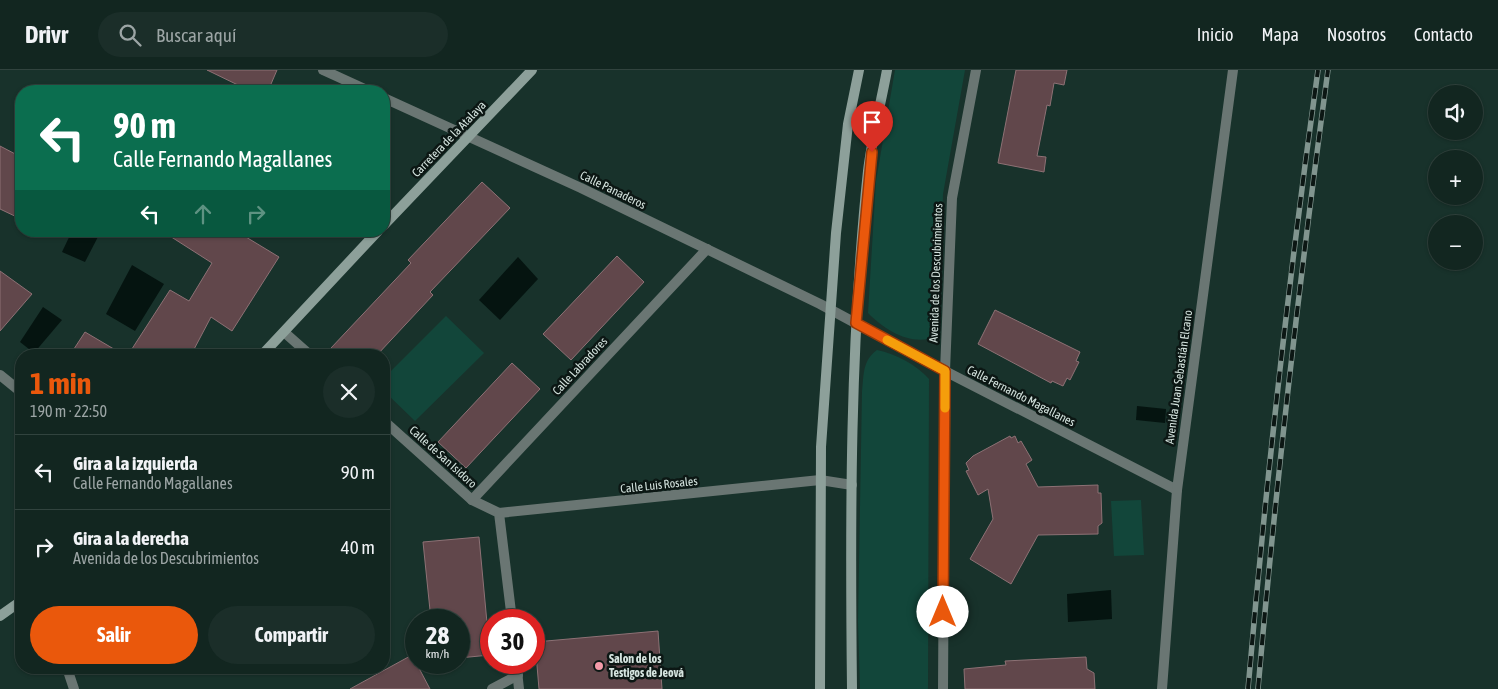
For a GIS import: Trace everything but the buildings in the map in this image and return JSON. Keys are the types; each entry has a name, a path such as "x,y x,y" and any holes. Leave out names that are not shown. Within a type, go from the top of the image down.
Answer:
{"street":[{"path":"323,70 357,85"},
{"name":"Carretera de la Atalaya","path":"390,219 532,70"},
{"path":"820,689 820,480 830,309 848,124 859,70"},
{"path":"852,689 852,485 856,323 868,169 887,70"},
{"name":"Avenida de los Descubrimientos","path":"943,689 945,371 952,198 976,70"},
{"name":"Avenida Juan Sebastián Elcano","path":"1162,689 1177,490 1233,70"},
{"name":"Calle Panaderos","path":"390,101 581,188 856,323"},
{"path":"268,349 372,237"},
{"name":"Calle Labradores","path":"472,500 707,249"},
{"name":"Calle Fernando Magallanes","path":"856,323 945,371 1177,490"},
{"path":"284,332 303,349"},
{"path":"0,375 15,387"},
{"name":"Calle de San Isidoro","path":"390,426 472,500 499,513"},
{"name":"Calle Luis Rosales","path":"499,513 820,480 852,485"},
{"path":"499,513 511,609"},
{"path":"0,616 15,605"},
{"path":"69,674 74,689"},
{"path":"492,689 518,675 519,689"}],"green space":[{"path":"895,70 965,70 943,194 939,326 936,337 927,339 917,340 899,335 883,326 868,313 876,181"},
{"path":"446,316 484,353 415,421 390,397 390,372"},
{"path":"877,350 906,361 929,379 928,689 860,689 858,622 862,392 866,364"},
{"path":"1141,500 1144,555 1114,556 1111,501"}],"shaded area":[{"path":"69,237 98,237 85,262 62,252"},
{"path":"518,257 538,279 500,320 479,300"},
{"path":"132,265 164,284 135,331 106,314"},
{"path":"43,307 62,320 37,349 29,349 20,342"},
{"path":"1137,406 1166,409 1165,423 1136,420"},
{"path":"1111,590 1112,619 1068,622 1067,594"}],"railway":[{"path":"1248,689 1279,379 1318,70"},
{"path":"1258,689 1289,379 1328,70"}],"slow traffic":[{"path":"887,340 945,371 945,408"}],"place":[{"name":"Salon de los Testigos de Jeová","path":"599,666"}],"route":[{"path":"872,152 868,169 856,323 945,371 943,612"}]}
